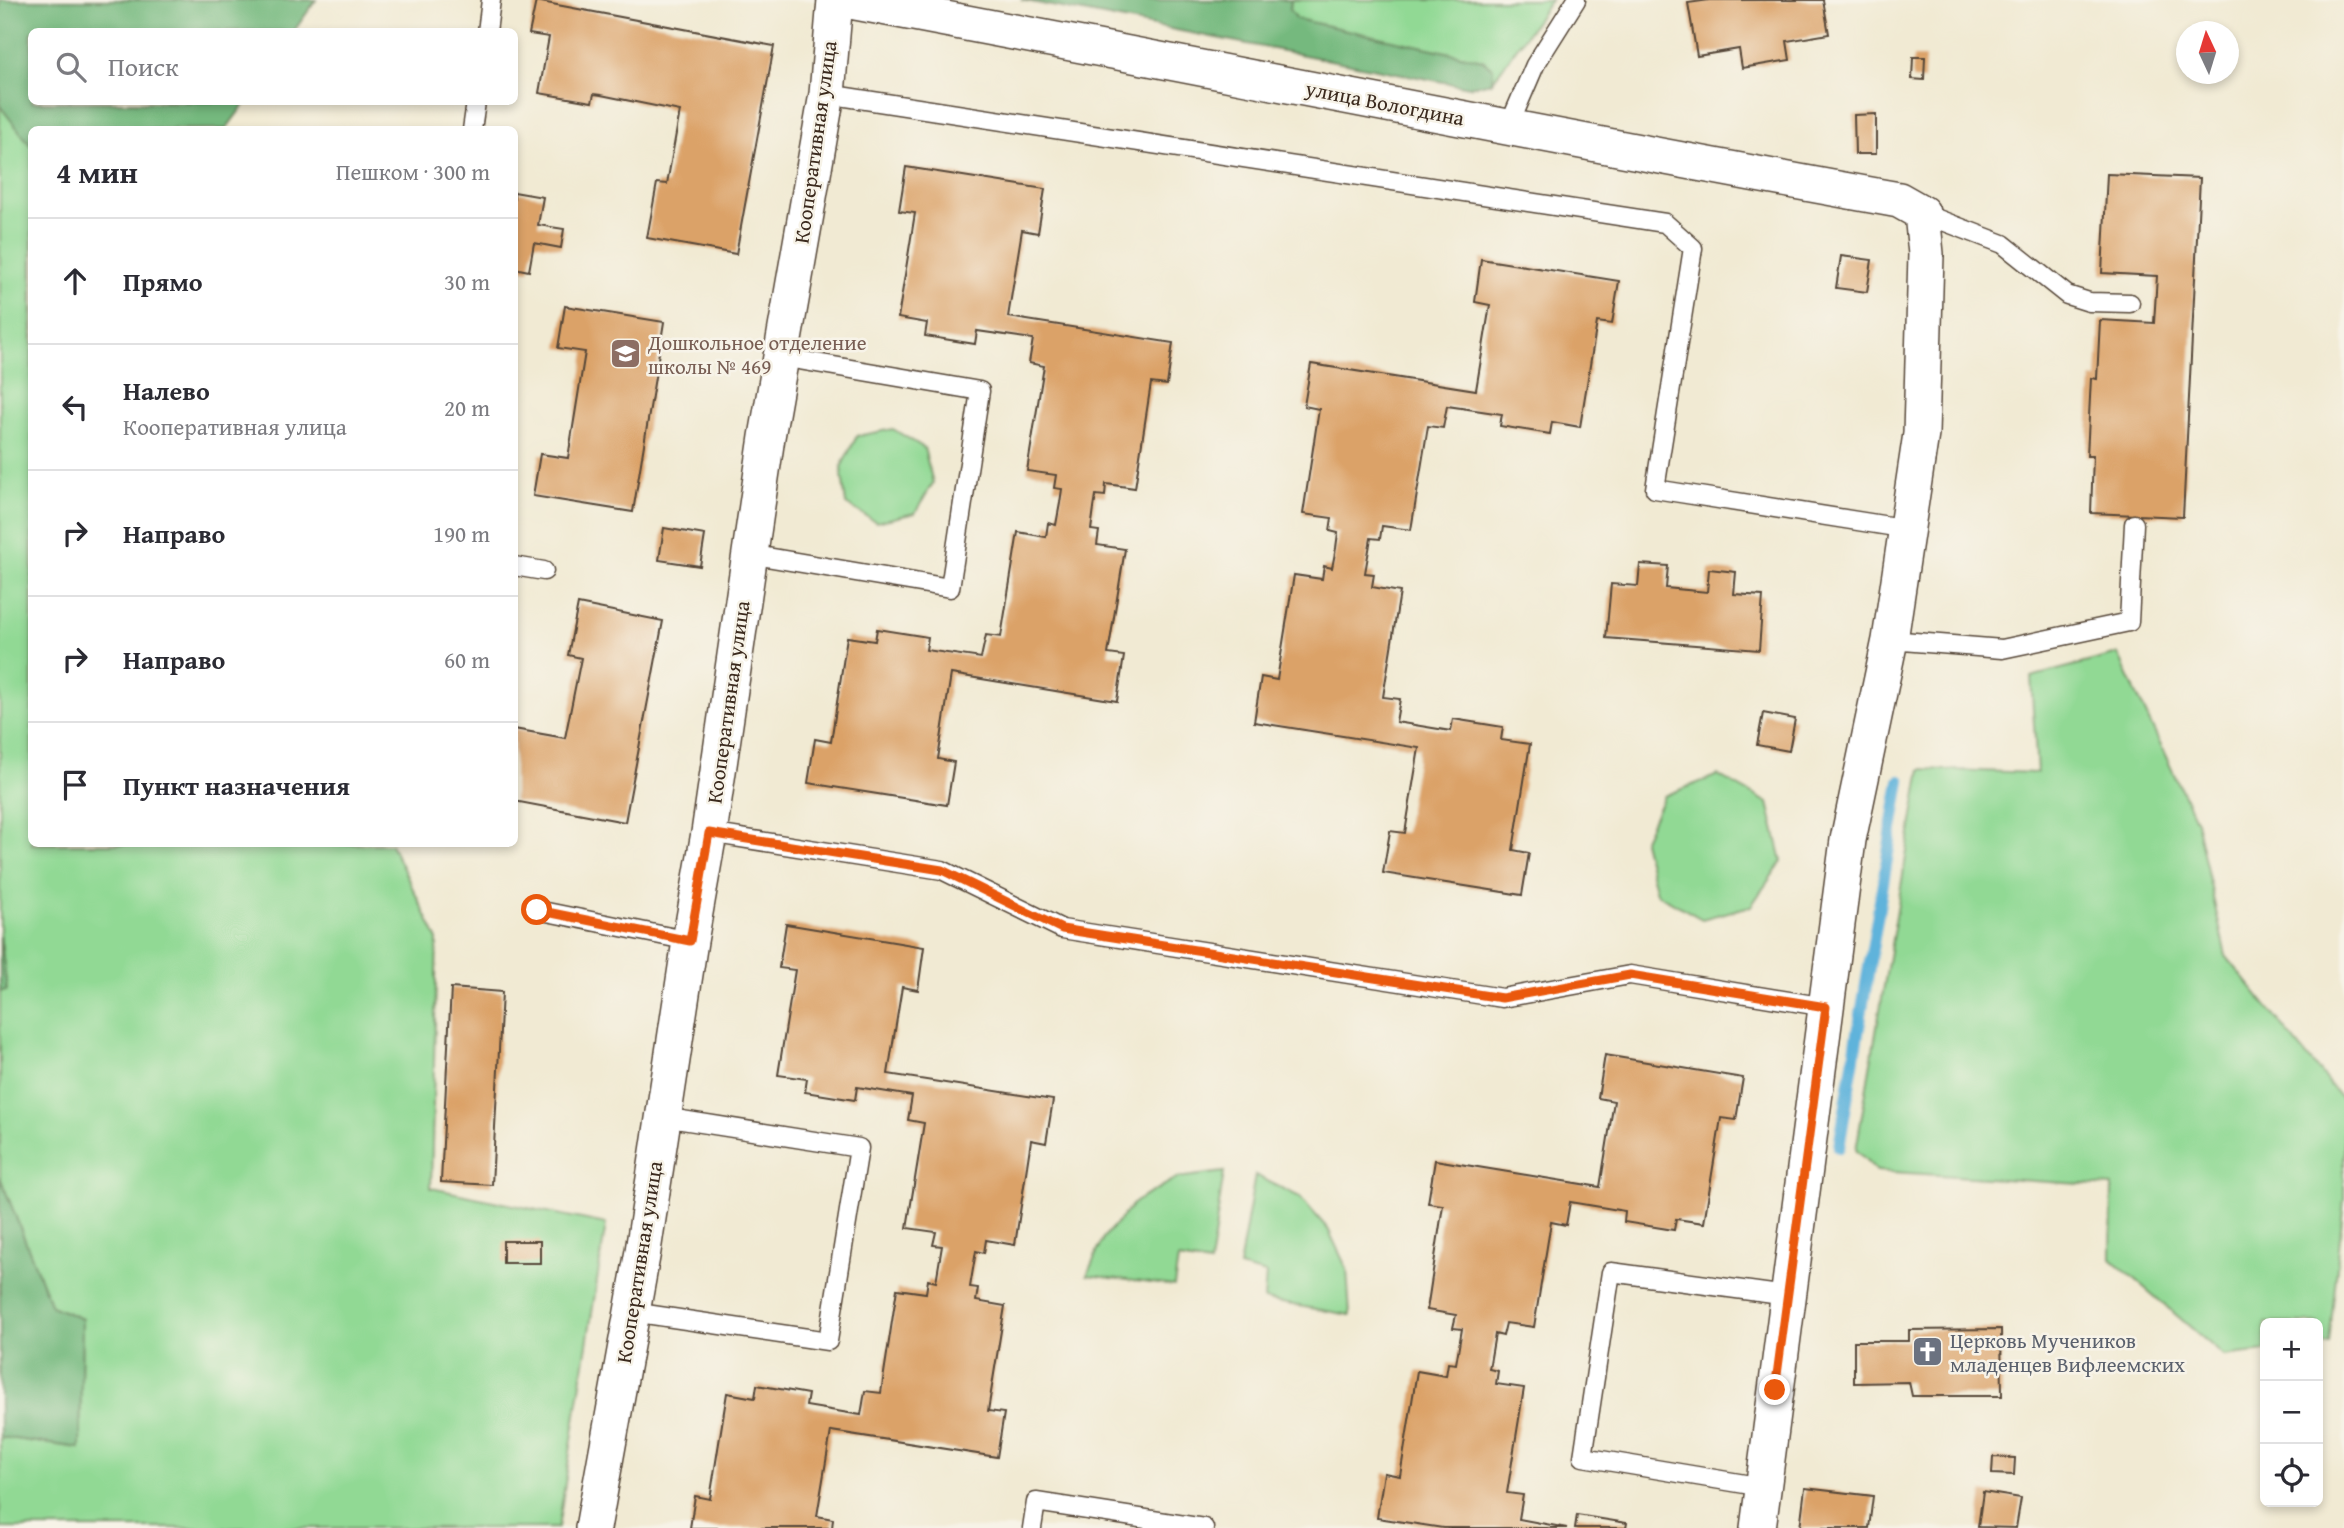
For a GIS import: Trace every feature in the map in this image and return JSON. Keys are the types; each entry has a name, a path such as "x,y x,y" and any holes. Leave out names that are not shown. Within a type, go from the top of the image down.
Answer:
{"street":[{"name":"Кооперативная улица","path":"593,1528 632,1312 709,833 749,554 827,94 835,0"},
{"name":"улица Вологдина","path":"845,0 1300,85 1508,128 1899,200 1922,213"},
{"path":"1758,1528 1848,840 1890,640 1921,434 1926,254 1922,213"}],"lane":[{"path":"487,28 491,0"},
{"path":"1508,128 1535,65 1576,0"},
{"path":"827,94 1665,223 1693,248 1654,489 1908,530"},
{"path":"473,126 476,105"},
{"path":"1922,213 2003,244 2067,295 2089,302 2130,303"},
{"path":"749,554 950,588 980,391 781,357"},
{"path":"1890,640 2002,649 2129,622 2134,524"},
{"path":"518,567 544,571"},
{"path":"709,833 942,870 1062,929 1434,988 1502,998 1630,975 1826,1007"},
{"path":"537,910 690,941"},
{"path":"632,1312 828,1341 859,1148 663,1117"},
{"path":"1763,1487 1583,1457 1611,1272 1788,1296"},
{"path":"1032,1528 1036,1502 1204,1528"}],"green space":[{"path":"0,0 316,0 296,28 28,28 28,105 244,105 228,126 28,126 28,142 0,106"},
{"path":"1021,0 1291,0 1290,9 1297,19 1483,60 1493,69 1492,82 1469,87"},
{"path":"1291,0 1551,0 1492,82 1493,69 1297,19 1290,9"},
{"path":"0,106 28,141 28,847 392,847 437,938 431,1188 606,1224 558,1528 0,1528 0,1437 80,1448 82,1319 51,1306 0,1177 0,991 7,990 0,934"},
{"path":"893,429 924,448 933,483 915,513 876,522 846,504 841,467 857,436"},
{"path":"2118,654 2196,821 2226,956 2344,1102 2344,1199 2329,1344 2323,1345 2323,1318 2260,1318 2260,1352 2224,1356 2111,1259 2112,1186 1877,1171 1856,1150 1921,769 2037,773 2031,677"},
{"path":"1718,775 1768,803 1782,861 1751,906 1702,919 1656,893 1643,841 1664,796"},
{"path":"0,934 7,990 0,991"},
{"path":"1224,1172 1210,1264 1178,1259 1174,1286 1087,1275 1103,1238 1135,1202 1177,1178"},
{"path":"1255,1175 1300,1197 1328,1229 1347,1269 1350,1315 1264,1300 1266,1274 1239,1267"},
{"path":"0,1177 51,1306 82,1319 80,1448 0,1437"}],"building":[{"path":"1709,0 1823,0 1829,34 1787,41 1790,60 1742,68 1739,49 1697,56 1688,3"},
{"path":"536,1 774,46 736,254 647,238 657,183 667,184 680,111 594,94 592,102 539,93 549,37 529,34"},
{"path":"1913,57 1925,57 1924,80 1912,79"},
{"path":"1876,114 1876,154 1855,154 1854,115"},
{"path":"906,167 1045,189 1038,233 1022,230 1008,317 1173,343 1167,385 1151,383 1135,488 1106,484 1105,496 1096,495 1091,530 1099,531 1097,545 1125,549 1108,654 1124,656 1117,701 951,674 938,759 954,762 947,805 808,783 815,739 831,742 847,637 875,641 877,629 928,637 926,650 981,658 986,635 1001,637 1018,532 1046,537 1048,523 1056,525 1060,503 1062,489 1054,488 1056,475 1027,471 1044,366 1029,363 1033,339 977,331 975,344 925,336 927,323 898,318 915,213 899,211"},
{"path":"2107,174 2200,178 2183,517 2091,513 2093,456 2087,456 2091,378 2097,379 2100,320 2154,323 2157,276 2102,273"},
{"path":"518,193 543,197 538,225 564,229 561,248 534,243 529,271 518,269"},
{"path":"1841,256 1872,260 1867,292 1836,288"},
{"path":"1481,259 1619,281 1612,324 1597,322 1580,427 1552,422 1550,434 1500,426 1502,414 1447,406 1443,428 1428,426 1411,530 1382,526 1380,539 1371,538 1365,573 1374,574 1372,587 1400,592 1383,697 1400,699 1396,722 1451,731 1453,719 1503,727 1501,740 1530,744 1513,850 1529,853 1522,895 1383,873 1390,831 1405,833 1419,748 1254,722 1261,677 1277,680 1294,575 1322,579 1324,566 1332,568 1336,548 1338,533 1330,531 1332,518 1303,514 1319,409 1304,406 1311,364 1476,390 1490,305 1475,302"},
{"path":"565,306 664,322 633,512 533,496 540,454 568,458 585,352 558,348"},
{"path":"664,528 705,535 700,566 659,560"},
{"path":"1640,564 1668,566 1666,588 1707,592 1709,569 1736,572 1734,594 1763,596 1759,650 1606,638 1611,584 1638,586"},
{"path":"578,604 663,621 625,822 518,802 518,730 565,738 581,658 568,655"},
{"path":"1763,713 1795,719 1789,751 1757,745"},
{"path":"786,924 924,947 918,990 902,987 888,1074 1053,1100 1046,1143 1031,1140 1015,1245 986,1240 984,1253 976,1251 970,1287 978,1288 976,1301 1005,1306 988,1411 1004,1413 997,1457 831,1431 817,1516 833,1519 832,1528 690,1528 695,1496 710,1499 727,1393 755,1398 757,1385 808,1394 806,1406 861,1415 865,1391 881,1393 897,1289 926,1293 928,1280 936,1282 942,1246 933,1245 936,1232 907,1228 924,1123 908,1120 912,1096 857,1087 855,1100 805,1092 807,1079 778,1075 795,970 779,968"},
{"path":"451,988 502,992 492,1185 441,1182"},
{"path":"1605,1055 1743,1078 1736,1120 1721,1118 1704,1223 1676,1219 1674,1230 1624,1222 1625,1211 1570,1202 1566,1225 1551,1222 1534,1327 1506,1323 1503,1336 1495,1334 1489,1369 1498,1371 1496,1384 1524,1388 1507,1493 1523,1495 1519,1519 1567,1528 1443,1528 1377,1518 1384,1473 1400,1476 1417,1371 1446,1376 1448,1363 1456,1364 1462,1329 1453,1328 1456,1315 1427,1310 1443,1205 1428,1203 1435,1160 1600,1187 1614,1101 1598,1098"},
{"path":"503,1241 540,1241 540,1263 503,1263"},
{"name":"Церковь Мучеников младенцев Вифлеемских","path":"2001,1329 2002,1396 1912,1396 1909,1382 1854,1383 1854,1341 1909,1341 1909,1330"},
{"path":"1993,1457 2015,1458 2014,1475 1992,1474"},
{"path":"1805,1488 1873,1496 1869,1528 1800,1528"},
{"path":"1983,1492 2021,1498 2016,1528 1978,1527"},
{"path":"1577,1515 1627,1523 1626,1528 1575,1528"}],"waterway":[{"path":"1839,1147 1900,781"}],"place":[{"name":"Дошкольное отделение школы № 469","path":"625,354"},
{"name":"Церковь Мучеников младенцев Вифлеемских","path":"1927,1352"}],"route":[{"path":"537,910 690,941 709,833 942,870 1062,929 1502,998 1630,975 1826,1007 1775,1390"}]}
